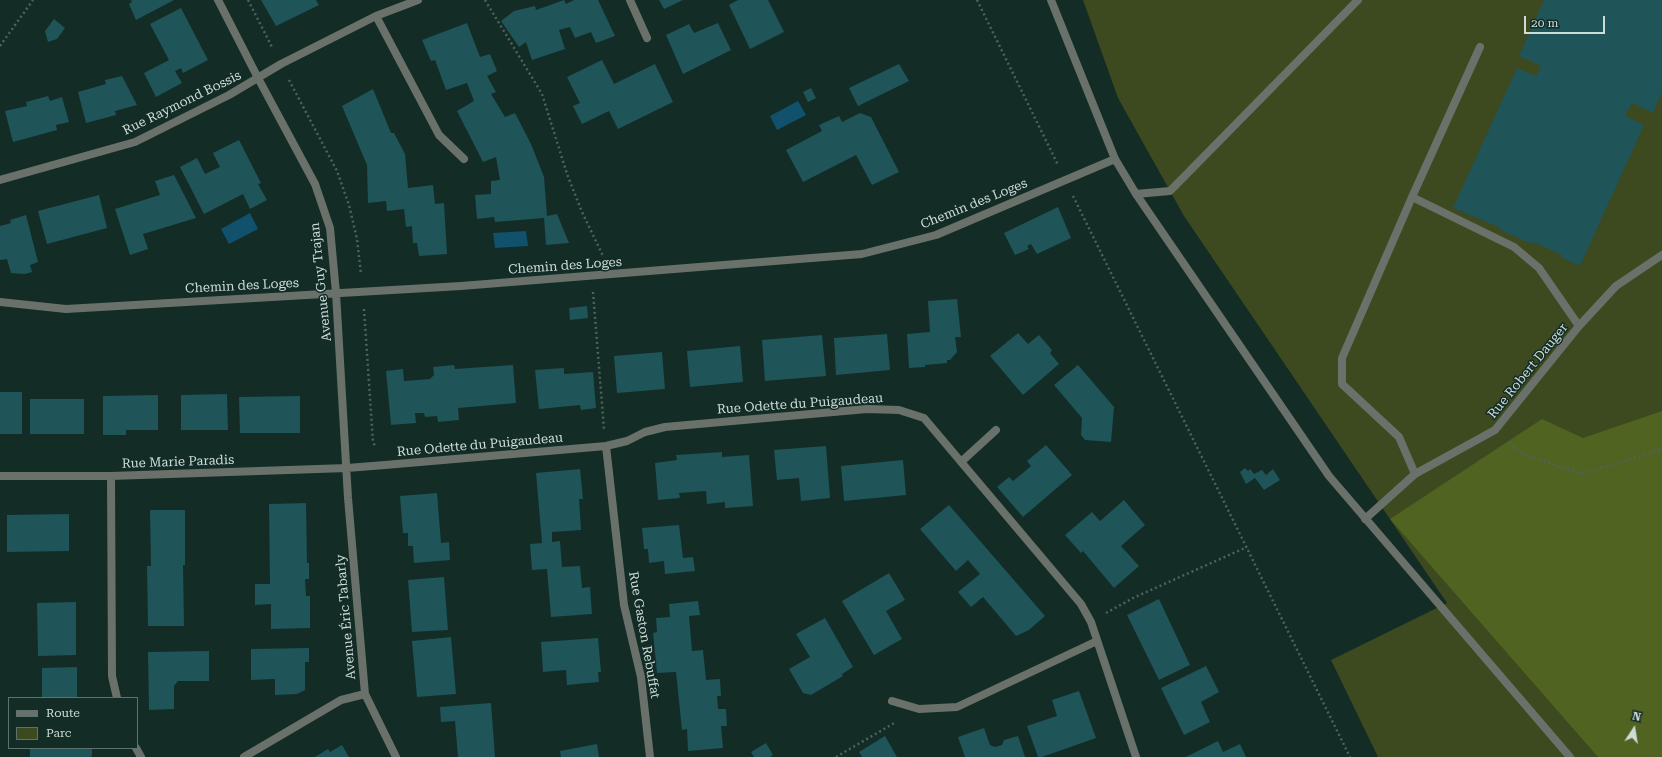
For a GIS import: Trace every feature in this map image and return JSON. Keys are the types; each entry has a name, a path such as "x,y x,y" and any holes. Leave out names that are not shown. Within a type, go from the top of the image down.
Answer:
{"street":[{"name":"Avenue Guy Trajan","path":"218,0 315,184 330,228 336,293 347,468"},
{"name":"Rue Raymond Bossis","path":"0,180 134,142 229,95 281,64 376,16 418,0"},
{"path":"630,0 647,38"},
{"path":"1051,0 1115,159 1136,194 1329,476 1570,757"},
{"path":"1136,194 1170,191 1358,0"},
{"path":"376,16 439,135 464,159"},
{"path":"1415,474 1399,437 1342,384 1342,358 1412,197 1480,47"},
{"name":"Chemin des Loges","path":"0,302 66,309 461,286 862,254 936,235 1115,159"},
{"path":"1412,197 1514,247 1539,268 1579,326"},
{"name":"Rue Robert Dauger","path":"1365,519 1415,474 1495,430 1579,326 1616,286 1662,255"},
{"name":"Rue Odette du Puigaudeau","path":"347,468 606,446 627,441 645,432 665,427 867,409 899,410 924,418 1081,604 1091,622 1136,757"},
{"path":"961,462 996,430"},
{"name":"Rue Gaston Rebuffat","path":"606,446 624,605 641,678 650,757"},
{"name":"Rue Marie Paradis","path":"117,697 112,676 111,476 347,468"},
{"name":"Avenue Éric Tabarly","path":"347,468 365,694 396,757"},
{"path":"0,476 111,476"},
{"path":"892,701 918,708 957,708 1097,641"},
{"path":"244,757 341,700 365,694"}],"path":[{"path":"0,46 33,0"},
{"path":"485,0 542,94 567,174 582,212 612,274"},
{"path":"977,0 1350,757"},
{"path":"592,276 606,446"},
{"path":"1495,430 1522,453 1580,474 1649,454 1662,448"},
{"path":"1091,622 1134,598 1247,547"},
{"path":"836,757 918,708"}],"green space":[{"path":"1083,0 1662,0 1662,757 1378,757 1331,660 1447,603 1184,216 1118,98"},
{"path":"1662,411 1662,757 1598,757 1390,519 1542,419 1583,438"}],"water":[{"path":"798,101 806,115 777,130 770,116"},
{"path":"250,213 258,229 229,244 221,229"},
{"path":"526,231 528,246 495,248 493,233"}],"building":[{"path":"131,0 174,0 136,20 129,4 132,2"},
{"path":"261,0 316,0 319,5 276,26"},
{"path":"564,0 566,4 574,0 598,0 615,36 596,43 591,32 575,38 570,27 559,30 565,49 532,60 526,42 519,47 501,21 514,11 535,6 536,10"},
{"path":"659,0 683,0 664,9"},
{"path":"738,0 768,0 784,32 750,49 729,5"},
{"path":"1544,0 1662,0 1662,92 1653,113 1632,103 1625,116 1644,125 1580,266 1561,257 1562,255 1533,242 1532,244 1500,230 1501,228 1453,208 1517,68 1536,76 1541,66 1519,56"},
{"path":"181,8 208,60 183,73 181,68 175,71 182,83 156,97 144,73 169,60 150,24"},
{"path":"54,19 65,28 57,39 48,42 45,31"},
{"path":"467,23 480,57 490,54 497,71 487,76 496,92 491,94 505,117 515,113 531,144 544,177 547,216 557,214 569,243 546,245 544,218 495,222 494,217 477,219 475,195 491,194 491,181 500,180 496,157 483,162 457,111 474,101 467,83 446,90 435,60 431,61 422,40"},
{"path":"718,23 731,50 683,74 666,35 689,24 694,33"},
{"path":"602,60 614,84 655,64 673,102 618,129 609,111 582,124 573,106 580,103 567,77"},
{"path":"899,64 909,81 858,106 849,88"},
{"path":"122,76 137,105 115,111 116,115 86,123 78,92 106,84 105,80"},
{"path":"811,88 816,98 808,102 803,92"},
{"path":"373,89 391,133 394,133 405,154 408,188 433,185 435,204 444,203 447,254 419,256 417,243 413,243 412,226 406,227 404,209 387,211 386,201 368,203 367,165 342,106"},
{"path":"48,96 50,101 62,97 69,122 56,125 57,130 13,142 5,111 27,106 26,102"},
{"path":"860,113 871,117 899,172 872,185 856,155 803,182 786,150 822,131 819,125 839,116 842,122"},
{"path":"239,140 261,183 258,184 267,200 250,209 243,194 204,214 180,167 197,158 205,174 220,167 213,153"},
{"path":"174,175 196,218 143,234 148,249 130,255 115,209 160,195 155,181"},
{"path":"99,195 107,228 47,244 38,211"},
{"path":"1058,207 1071,238 1037,254 1031,244 1027,246 1029,249 1015,255 1004,233"},
{"path":"26,215 38,262 30,265 32,272 25,274 11,273 7,259 0,260 0,226 11,223 10,220"},
{"path":"957,299 961,337 955,337 957,352 950,360 947,360 947,363 909,368 907,334 930,332 928,301"},
{"path":"587,306 588,318 570,320 569,308"},
{"path":"1018,333 1028,344 1039,335 1052,350 1050,353 1059,364 1023,395 990,356"},
{"path":"887,334 890,370 836,375 834,338"},
{"path":"822,335 826,376 765,381 762,340"},
{"path":"740,346 743,382 690,387 687,351"},
{"path":"662,352 665,389 617,393 614,356"},
{"path":"454,365 455,369 513,365 516,403 458,408 459,420 438,422 437,416 425,417 424,413 415,413 416,423 391,425 386,371 403,369 404,381 430,379 434,375 433,367"},
{"path":"1078,365 1114,407 1111,442 1085,440 1081,435 1082,418 1054,385"},
{"path":"564,368 564,374 593,372 596,408 581,410 580,405 539,409 535,370"},
{"path":"0,392 22,392 22,434 0,434"},
{"path":"227,394 228,430 181,430 181,395"},
{"path":"158,395 158,430 126,430 126,435 103,435 103,396"},
{"path":"300,396 300,433 240,433 239,397"},
{"path":"30,399 84,399 84,434 30,434"},
{"path":"1046,445 1072,475 1023,517 997,487 1009,477 1013,481 1031,466 1027,461"},
{"path":"826,446 830,498 801,501 799,478 777,480 774,450"},
{"path":"722,452 722,457 749,455 753,506 725,508 725,502 707,504 706,491 679,493 680,498 658,500 655,463 677,460 676,455"},
{"path":"903,460 906,495 844,501 841,466"},
{"path":"1245,468 1248,471 1250,469 1254,474 1262,470 1266,475 1273,469 1280,480 1264,490 1255,478 1246,484 1240,472"},
{"path":"580,469 583,499 579,499 581,530 552,532 552,542 560,541 562,567 580,566 582,588 590,587 592,614 551,617 547,569 532,570 530,544 542,543 536,473"},
{"path":"437,493 441,543 449,542 450,560 414,563 413,546 408,546 408,533 403,533 400,496"},
{"path":"1124,500 1145,525 1121,546 1139,566 1114,588 1083,551 1081,553 1065,535 1092,512 1100,521"},
{"path":"306,503 307,563 309,563 309,579 305,579 306,596 310,596 310,628 271,629 271,604 255,605 255,584 270,584 269,504"},
{"path":"949,505 1045,616 1029,630 1016,636 983,597 971,607 958,592 980,574 968,560 956,571 920,529"},
{"path":"150,510 185,510 185,565 183,565 184,626 148,626 147,566 151,566"},
{"path":"69,514 69,551 7,552 7,515"},
{"path":"679,525 683,558 693,557 695,571 665,574 664,561 649,563 648,549 644,549 642,528"},
{"path":"889,573 905,600 886,611 902,639 874,655 842,601"},
{"path":"444,577 448,630 412,632 408,580"},
{"path":"1159,599 1190,665 1159,680 1127,615"},
{"path":"698,601 700,615 689,616 692,651 703,650 706,680 720,679 721,696 717,696 718,709 726,709 727,726 721,726 723,748 688,751 687,729 682,730 676,672 657,673 653,633 657,632 656,618 670,617 669,604"},
{"path":"76,602 76,655 38,656 37,603"},
{"path":"825,618 853,667 842,674 843,676 811,695 803,693 789,669 810,657 796,634"},
{"path":"451,637 456,694 417,697 412,641"},
{"path":"598,638 601,672 598,672 599,682 567,685 566,670 543,672 541,642"},
{"path":"309,648 309,662 305,662 305,690 297,694 275,695 275,679 251,680 251,649"},
{"path":"209,651 209,681 178,681 174,686 174,709 149,710 148,652"},
{"path":"1206,666 1219,692 1201,702 1210,722 1184,735 1161,688"},
{"path":"77,667 77,697 42,697 42,668"},
{"path":"1079,691 1096,738 1042,757 1038,757 1027,726 1057,716 1052,700"},
{"path":"491,703 495,757 458,757 455,721 441,722 440,707"},
{"path":"984,728 990,745 995,747 1002,745 1004,740 1018,736 1025,757 965,757 958,737"},
{"path":"885,736 897,757 862,757 859,752"},
{"path":"1218,741 1223,752 1240,744 1246,757 1186,757"},
{"path":"766,743 773,755 770,757 754,757 751,752"},
{"path":"597,744 599,757 561,757 560,751"},
{"path":"342,745 349,757 315,757 328,749 330,752"},
{"path":"30,749 92,749 92,756 90,757 30,757"}]}
